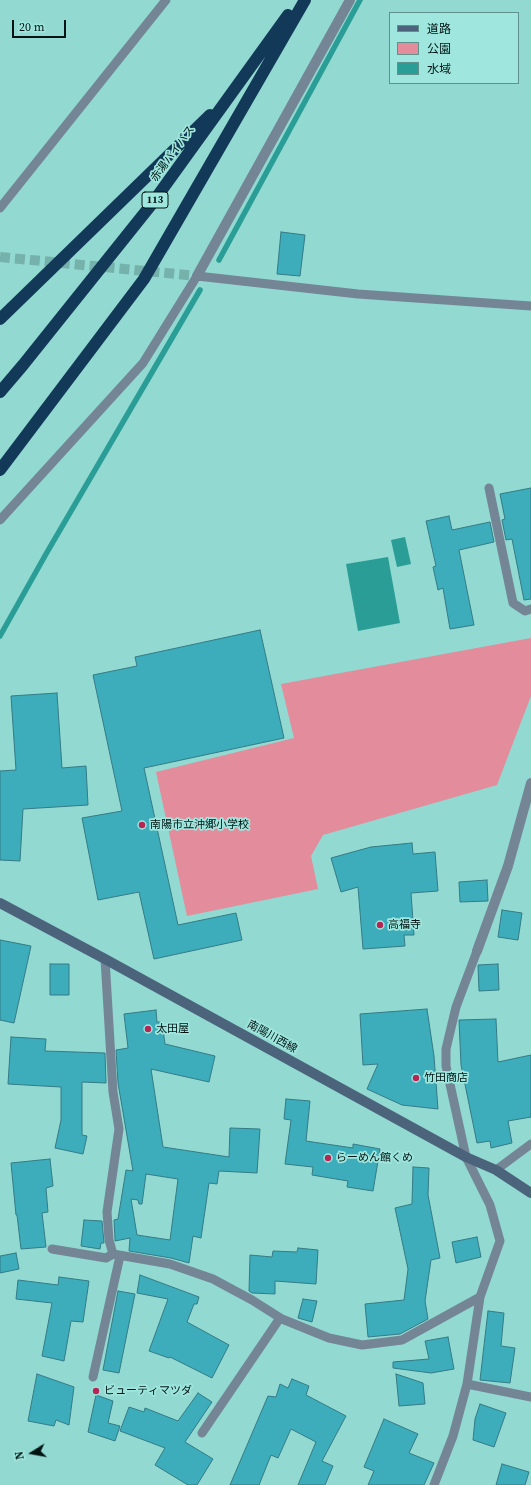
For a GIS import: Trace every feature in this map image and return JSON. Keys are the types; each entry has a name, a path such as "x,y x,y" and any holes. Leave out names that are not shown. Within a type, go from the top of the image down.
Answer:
{"highway":[{"name":"赤湯バイパス","path":"0,392 23,366 151,205 299,0"},
{"path":"0,470 144,279 305,0"},
{"path":"0,319 234,91"}],"main road":[{"name":"南陽川西線","path":"0,903 466,1157 496,1170 531,1193"}],"street":[{"path":"197,276 350,0"},
{"path":"477,951 508,866 531,783"}],"lane":[{"path":"0,208 166,0"},
{"path":"0,520 143,363 197,276 358,294 531,306"},
{"path":"489,488 513,603 525,610 531,609"},
{"path":"434,1485 453,1436 468,1384 480,1297 500,1241 490,1205 466,1157 446,1066 446,1049 456,1007 477,951"},
{"path":"93,1377 116,1255 109,1240 107,1212 119,1129 113,1092 105,959"},
{"path":"496,1170 531,1144"},
{"path":"52,1249 106,1258 116,1255 170,1264 212,1279 252,1300 280,1318 329,1338 362,1345 402,1340 480,1297"},
{"path":"202,1433 280,1318"},
{"path":"468,1384 531,1397"}],"green space":[{"path":"531,638 531,696 497,785 323,835 311,856 318,889 187,916 156,772 294,738 281,684"}],"water":[{"path":"405,537 411,564 397,567 391,540"},
{"path":"388,557 400,623 358,631 346,564"}],"building":[{"path":"281,232 305,235 300,276 277,274"},
{"path":"531,488 531,599 524,600 512,539 506,540 502,520 505,519 500,494"},
{"path":"449,516 452,530 490,522 494,542 459,550 474,625 450,629 443,588 438,590 433,567 436,566 426,521"},
{"path":"260,630 284,738 144,768 178,925 236,913 242,940 154,959 139,892 98,900 82,818 122,811 93,675 137,666 135,657"},
{"path":"57,693 62,768 86,766 88,805 23,809 20,861 0,860 0,771 16,770 11,696"},
{"path":"412,843 413,854 435,852 438,891 411,893 414,935 404,935 405,946 363,949 358,887 341,892 331,858 371,847"},
{"path":"487,880 488,901 460,902 459,882"},
{"path":"502,910 522,913 518,940 498,937"},
{"path":"0,940 31,946 14,1023 0,1020"},
{"path":"50,964 69,964 69,995 50,995"},
{"path":"498,964 499,990 479,991 478,965"},
{"path":"427,1009 434,1056 438,1109 402,1105 367,1089 378,1064 363,1065 360,1014"},
{"path":"156,1010 157,1022 162,1022 165,1044 215,1056 209,1082 151,1069 163,1147 229,1157 230,1128 260,1129 257,1173 219,1171 217,1184 209,1183 201,1238 193,1236 189,1263 171,1258 129,1251 130,1238 115,1241 114,1220 118,1219 126,1170 133,1171 118,1083 116,1050 128,1048 124,1014","holes":["146,1174 178,1179 170,1240 137,1235 131,1199 138,1200 139,1204 142,1204"]},
{"path":"496,1019 498,1062 531,1055 531,1117 508,1121 512,1143 491,1148 490,1141 477,1143 461,1065 459,1020"},
{"path":"11,1037 46,1039 45,1051 105,1053 106,1083 82,1082 82,1135 87,1136 83,1154 55,1148 61,1120 61,1087 8,1084"},
{"path":"286,1099 310,1101 306,1141 353,1148 353,1144 380,1149 373,1191 347,1187 348,1181 312,1175 313,1167 285,1164 291,1120 284,1119"},
{"path":"50,1159 53,1186 46,1188 48,1212 42,1213 46,1247 21,1249 11,1163"},
{"path":"413,1167 429,1168 428,1195 440,1258 431,1260 425,1301 428,1319 400,1334 368,1337 365,1304 404,1300 408,1269 395,1208 412,1204"},
{"path":"84,1220 102,1221 104,1243 101,1243 100,1249 81,1246"},
{"path":"477,1237 481,1257 456,1263 452,1242"},
{"path":"298,1248 318,1250 316,1284 275,1281 275,1294 252,1293 249,1291 250,1255 272,1257 273,1251 297,1252"},
{"path":"16,1253 19,1269 0,1273 0,1256"},
{"path":"140,1275 199,1297 197,1304 194,1304 187,1322 229,1345 212,1378 170,1357 169,1358 149,1351 168,1299 137,1293"},
{"path":"59,1277 89,1281 83,1322 71,1321 64,1361 42,1356 52,1303 16,1299 18,1280 58,1285"},
{"path":"118,1291 135,1294 119,1373 103,1370"},
{"path":"303,1299 317,1301 312,1322 298,1318"},
{"path":"488,1311 504,1313 501,1346 515,1348 510,1383 480,1380"},
{"path":"448,1337 454,1369 431,1373 393,1368 393,1362 429,1359 425,1341"},
{"path":"37,1374 74,1387 69,1425 56,1420 54,1426 28,1421"},
{"path":"396,1374 423,1383 425,1404 399,1406"},
{"path":"292,1379 309,1386 306,1395 346,1416 322,1461 333,1466 325,1485 298,1485 316,1442 291,1429 278,1458 271,1455 259,1485 230,1485 268,1396 276,1397 280,1384 288,1388"},
{"path":"198,1393 212,1402 185,1442 213,1459 197,1485 188,1485 155,1465 165,1448 120,1431 129,1407 144,1412 145,1408 178,1421"},
{"path":"96,1395 113,1401 108,1423 120,1426 115,1441 88,1432"},
{"path":"480,1404 506,1413 494,1447 473,1440 475,1419"},
{"path":"384,1419 418,1434 409,1453 434,1463 424,1485 368,1485 374,1471 364,1467"},
{"path":"502,1464 529,1472 525,1485 496,1485"}],"waterway":[{"path":"219,260 360,0"},
{"path":"0,636 46,554 200,290"}],"tunnel":[{"path":"0,257 197,276"}],"place":[{"name":"南陽市立沖郷小学校","path":"142,825"},
{"name":"高福寺","path":"380,925"},
{"name":"太田屋","path":"148,1029"},
{"name":"竹田商店","path":"416,1078"},
{"name":"らーめん館くめ","path":"328,1158"},
{"name":"ビューティマツダ","path":"96,1391"}]}
